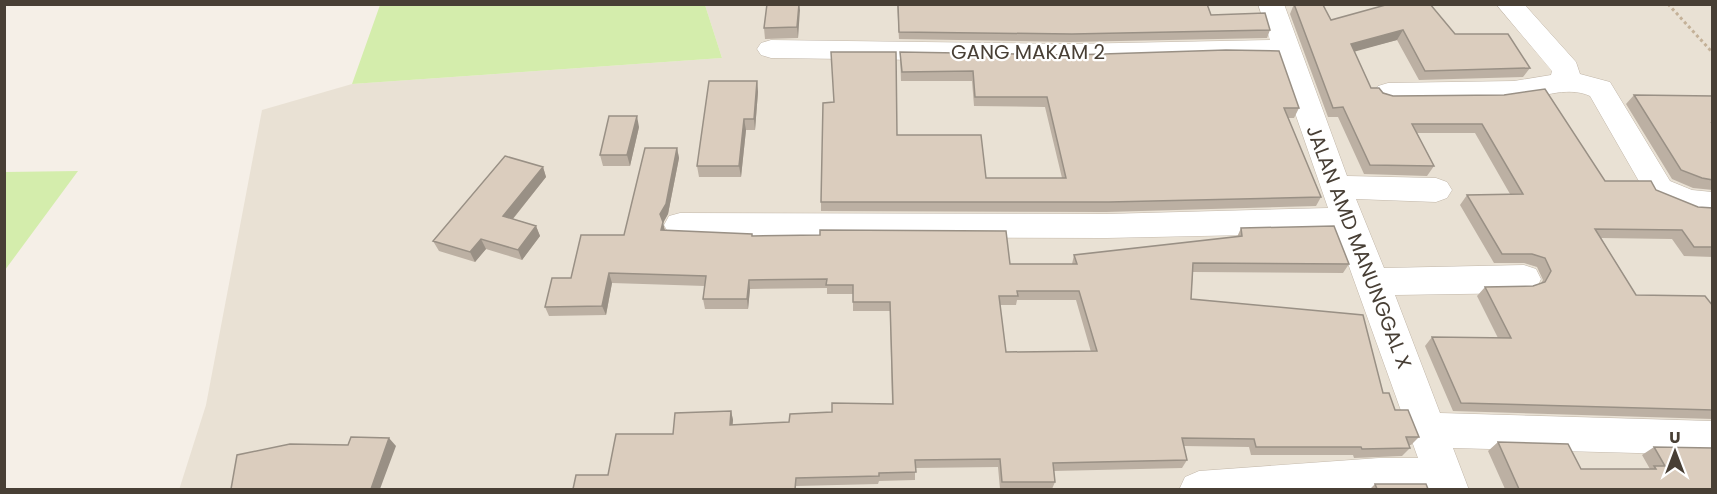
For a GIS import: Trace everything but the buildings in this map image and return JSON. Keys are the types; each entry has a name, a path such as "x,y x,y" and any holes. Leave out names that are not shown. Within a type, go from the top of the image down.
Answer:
{"street":[{"name":"JALAN AMD MANUNGGAL X","path":"1271,4 1335,187 1373,282 1447,483"},
{"path":"1509,4 1566,69 1565,82"},
{"name":"GANG MAKAM 2","path":"771,49 1070,53 1222,48 1285,49"},
{"path":"1388,93 1514,91 1565,82 1589,84 1600,89 1659,189 1688,202 1713,204"},
{"path":"1335,187 1436,190"},
{"path":"680,225 1106,226 1348,220"},
{"path":"1373,282 1524,279"},
{"path":"1428,430 1713,438"},
{"path":"1199,489 1379,476 1447,483"}],"path":[{"path":"1668,4 1713,52"}],"shaded area":[{"path":"705,5 1712,5 1712,489 179,490 206,405 262,110 352,84 722,58"}],"green space":[{"path":"380,5 705,5 722,58 352,84"},
{"path":"78,171 5,270 5,172"}]}
